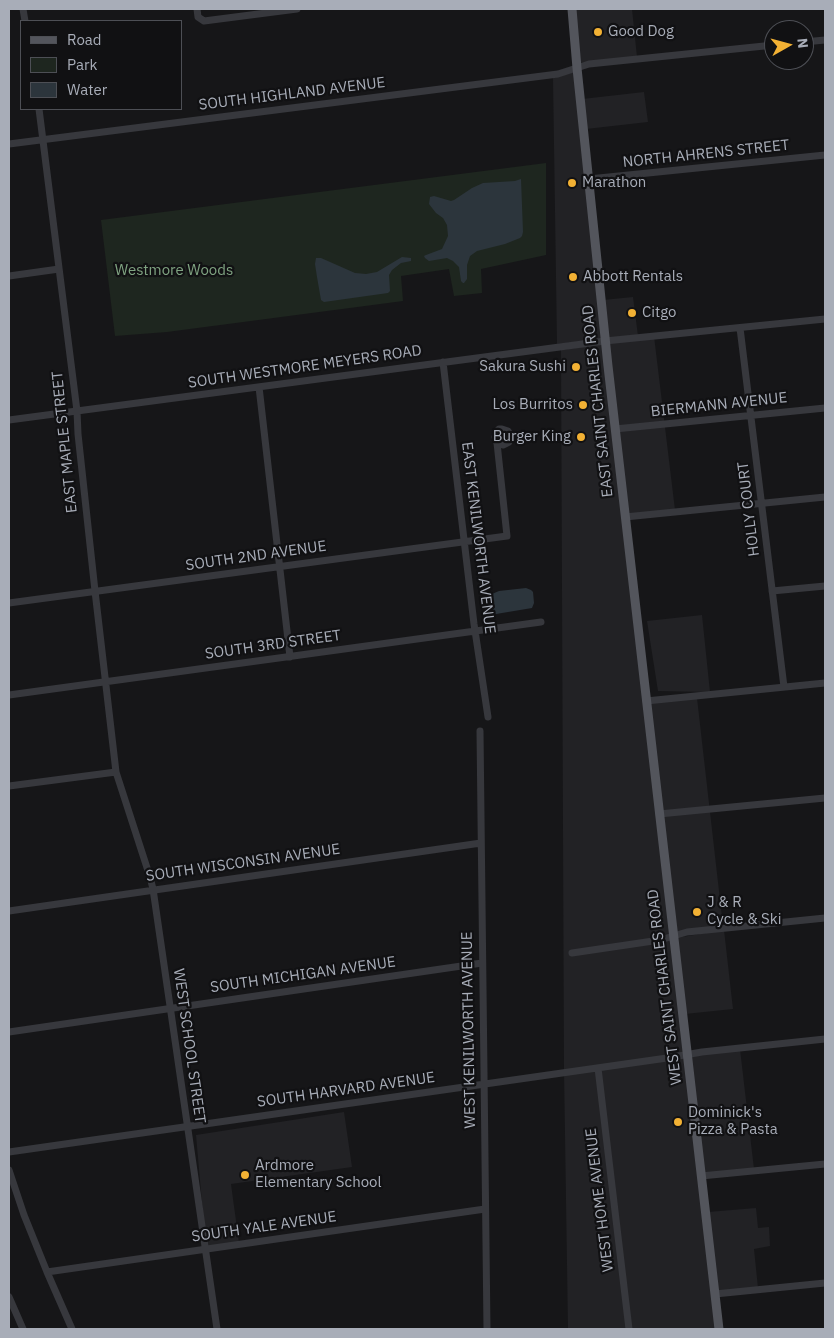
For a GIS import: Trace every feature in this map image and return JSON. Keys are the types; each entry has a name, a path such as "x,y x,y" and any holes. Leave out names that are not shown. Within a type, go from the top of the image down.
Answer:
{"main road":[{"name":"EAST SAINT CHARLES ROAD","path":"572,9 605,341 639,640"},
{"name":"WEST SAINT CHARLES ROAD","path":"639,640 720,1329"}],"street":[{"path":"197,13 204,21 297,9"},
{"name":"SOUTH HIGHLAND AVENUE","path":"9,144 558,74 589,64 764,46"},
{"name":"EAST MAPLE STREET","path":"39,110 77,411 116,772"},
{"name":"NORTH AHRENS STREET","path":"589,179 825,155"},
{"path":"9,276 58,269"},
{"name":"SOUTH WESTMORE MEYERS ROAD","path":"9,420 605,341 825,319"},
{"name":"HOLLY COURT","path":"740,328 784,687"},
{"name":"EAST KENILWORTH AVENUE","path":"443,362 475,631 488,717"},
{"path":"259,387 290,657"},
{"name":"BIERMANN AVENUE","path":"615,429 825,408"},
{"name":"SOUTH 2ND AVENUE","path":"9,603 507,536 497,443"},
{"path":"625,517 825,497"},
{"path":"772,591 825,586"},
{"name":"SOUTH 3RD STREET","path":"9,694 541,622"},
{"path":"646,701 825,683"},
{"name":"WEST KENILWORTH AVENUE","path":"480,731 486,1329"},
{"path":"9,786 116,772"},
{"name":"WEST SCHOOL STREET","path":"116,772 153,889 217,1329"},
{"path":"659,814 825,798"},
{"name":"SOUTH WISCONSIN AVENUE","path":"9,911 481,843"},
{"path":"572,953 660,940 687,932 825,918"},
{"name":"SOUTH MICHIGAN AVENUE","path":"9,1032 482,963"},
{"name":"SOUTH HARVARD AVENUE","path":"9,1152 687,1054 825,1039"},
{"name":"WEST HOME AVENUE","path":"598,1068 629,1329"},
{"path":"702,1176 825,1164"},
{"path":"9,1170 24,1215 72,1329"},
{"name":"SOUTH YALE AVENUE","path":"47,1272 485,1209"},
{"path":"715,1294 825,1284"},
{"path":"9,1297 23,1329"}],"shaded area":[{"path":"575,9 632,9 637,57 578,63"},
{"path":"575,72 603,339 557,344 553,78"},
{"path":"644,92 648,122 586,129 582,99"},
{"path":"633,297 638,336 607,339 603,300"},
{"path":"654,336 675,510 627,516 607,343"},
{"path":"603,344 716,1329 568,1329 564,1070 561,350"},
{"path":"702,615 710,692 658,691 647,621"},
{"path":"697,698 723,926 675,933 648,703"},
{"path":"724,930 733,1009 685,1014 676,938"},
{"path":"740,1049 754,1169 703,1174 689,1056"},
{"name":"Ardmore Elementary School","path":"344,1112 352,1167 231,1184 239,1243 206,1248 196,1135"},
{"path":"756,1208 758,1228 769,1227 770,1246 754,1249 758,1288 717,1292 708,1212"}],"green space":[{"name":"Westmore Woods","path":"546,163 546,255 481,269 482,293 454,296 449,269 401,276 403,301 167,332 115,336 101,220"}],"water":[{"path":"521,179 523,232 520,238 477,251 470,256 467,265 467,279 464,283 461,281 459,267 453,261 447,258 429,261 425,258 424,256 442,249 448,236 447,225 443,218 429,204 430,197 434,196 451,201 483,183"},
{"path":"402,257 411,258 411,261 401,263 392,270 389,275 390,291 388,293 324,302 321,300 315,264 316,258 321,258 355,273 366,274 377,272"},
{"path":"526,588 533,592 534,603 532,608 496,614 491,612 489,605 492,594 499,591"}],"place":[{"name":"Good Dog","path":"598,32"},
{"name":"Marathon","path":"572,183"},
{"name":"Abbott Rentals","path":"573,277"},
{"name":"Citgo","path":"632,313"},
{"name":"Sakura Sushi","path":"576,367"},
{"name":"Los Burritos","path":"583,405"},
{"name":"Burger King","path":"581,437"},
{"name":"J & R Cycle & Ski","path":"697,912"},
{"name":"Dominick's Pizza & Pasta","path":"678,1122"},
{"name":"Ardmore Elementary School","path":"245,1175"}]}
